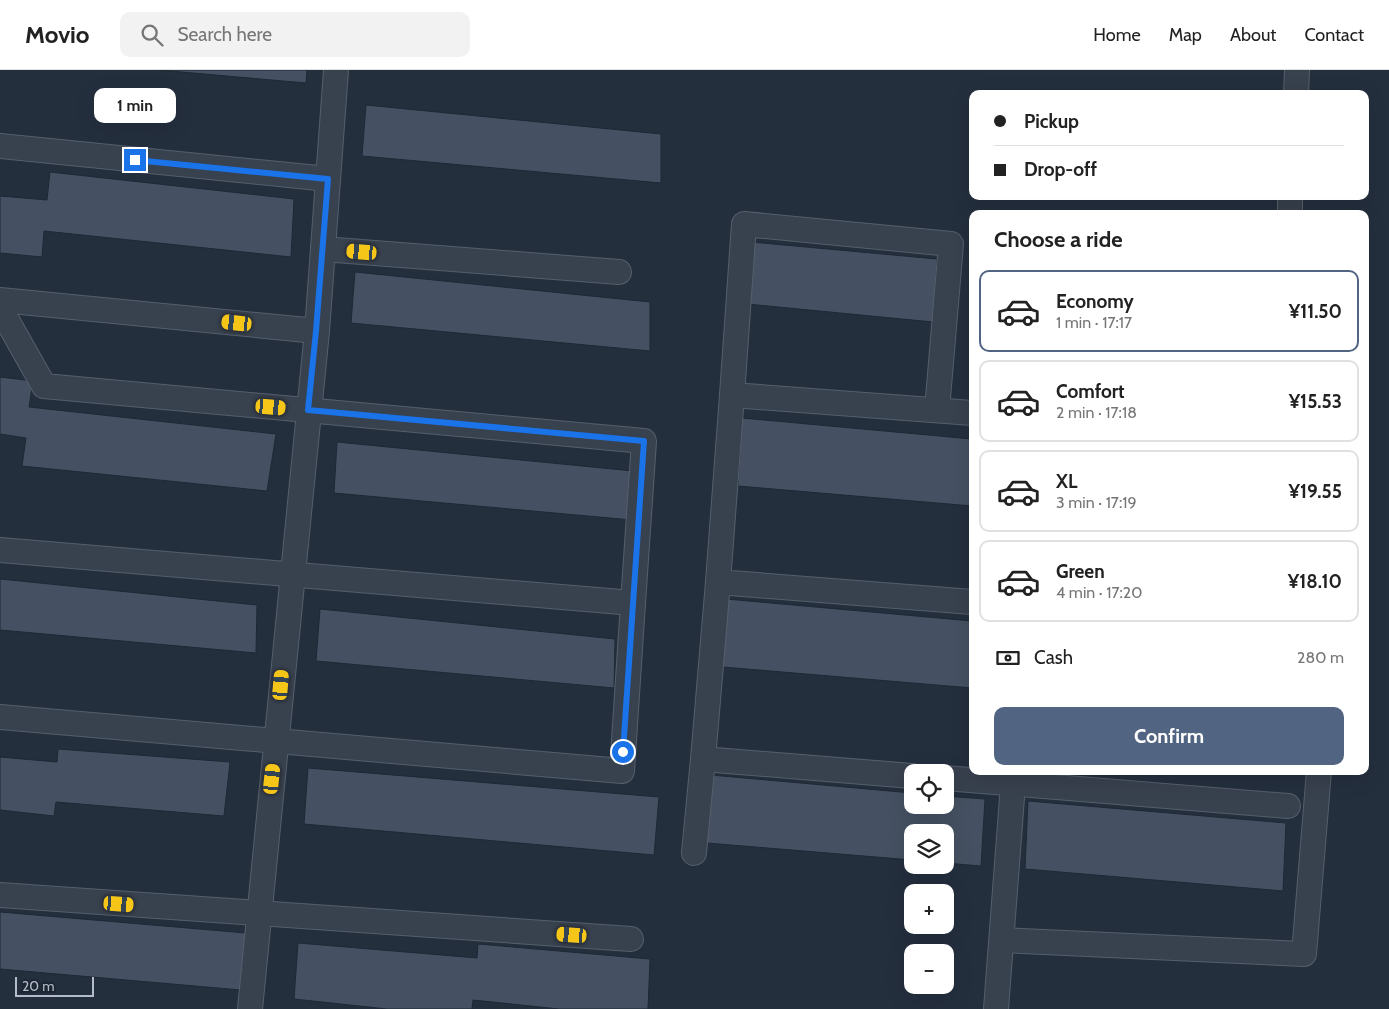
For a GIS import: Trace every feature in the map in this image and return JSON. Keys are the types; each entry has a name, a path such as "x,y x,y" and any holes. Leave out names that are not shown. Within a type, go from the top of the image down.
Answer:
{"street":[{"path":"250,1009 316,331 336,70"},
{"path":"1296,90 1297,70"},
{"path":"0,146 328,179"},
{"path":"694,853 718,582 744,224 952,244 937,410"},
{"path":"323,249 619,272"},
{"path":"0,300 316,331"},
{"path":"0,308 44,386 644,441 622,771 0,717"},
{"path":"732,395 969,413"},
{"path":"0,550 633,603"},
{"path":"718,582 969,602"},
{"path":"702,759 904,775"},
{"path":"1002,940 1304,954 1318,775"},
{"path":"954,778 1014,778 1288,806"},
{"path":"996,1009 1014,778"},
{"path":"0,895 631,939"}],"building":[{"path":"159,70 307,70 306,83"},
{"path":"366,105 661,134 661,183 362,156"},
{"path":"50,172 294,199 291,257 44,231 42,257 0,253 0,196 47,200"},
{"path":"751,242 937,259 933,322 747,304"},
{"path":"355,272 650,302 650,351 351,323"},
{"path":"0,377 33,381 29,407 276,434 267,491 22,466 26,438 0,434"},
{"path":"742,418 969,439 969,506 738,486"},
{"path":"337,442 633,471 632,520 334,493"},
{"path":"0,579 257,605 256,653 0,630"},
{"path":"726,599 969,621 969,688 723,667"},
{"path":"320,609 615,639 614,688 316,661"},
{"path":"58,749 230,762 224,816 56,802 54,816 0,810 0,757 57,762"},
{"path":"308,768 659,797 654,855 304,824"},
{"path":"711,775 904,792 904,814 954,814 954,797 985,799 981,866 954,864 954,824 904,824 904,859 707,843"},
{"path":"1028,801 1286,823 1283,891 1025,869"},
{"path":"0,912 246,933 241,990 0,969"},
{"path":"298,943 477,958 478,944 650,959 648,1009 559,1009 473,1000 472,1009 387,1009 294,999"}],"route":[{"path":"135,160 328,179 308,410 644,441 623,752"}]}
